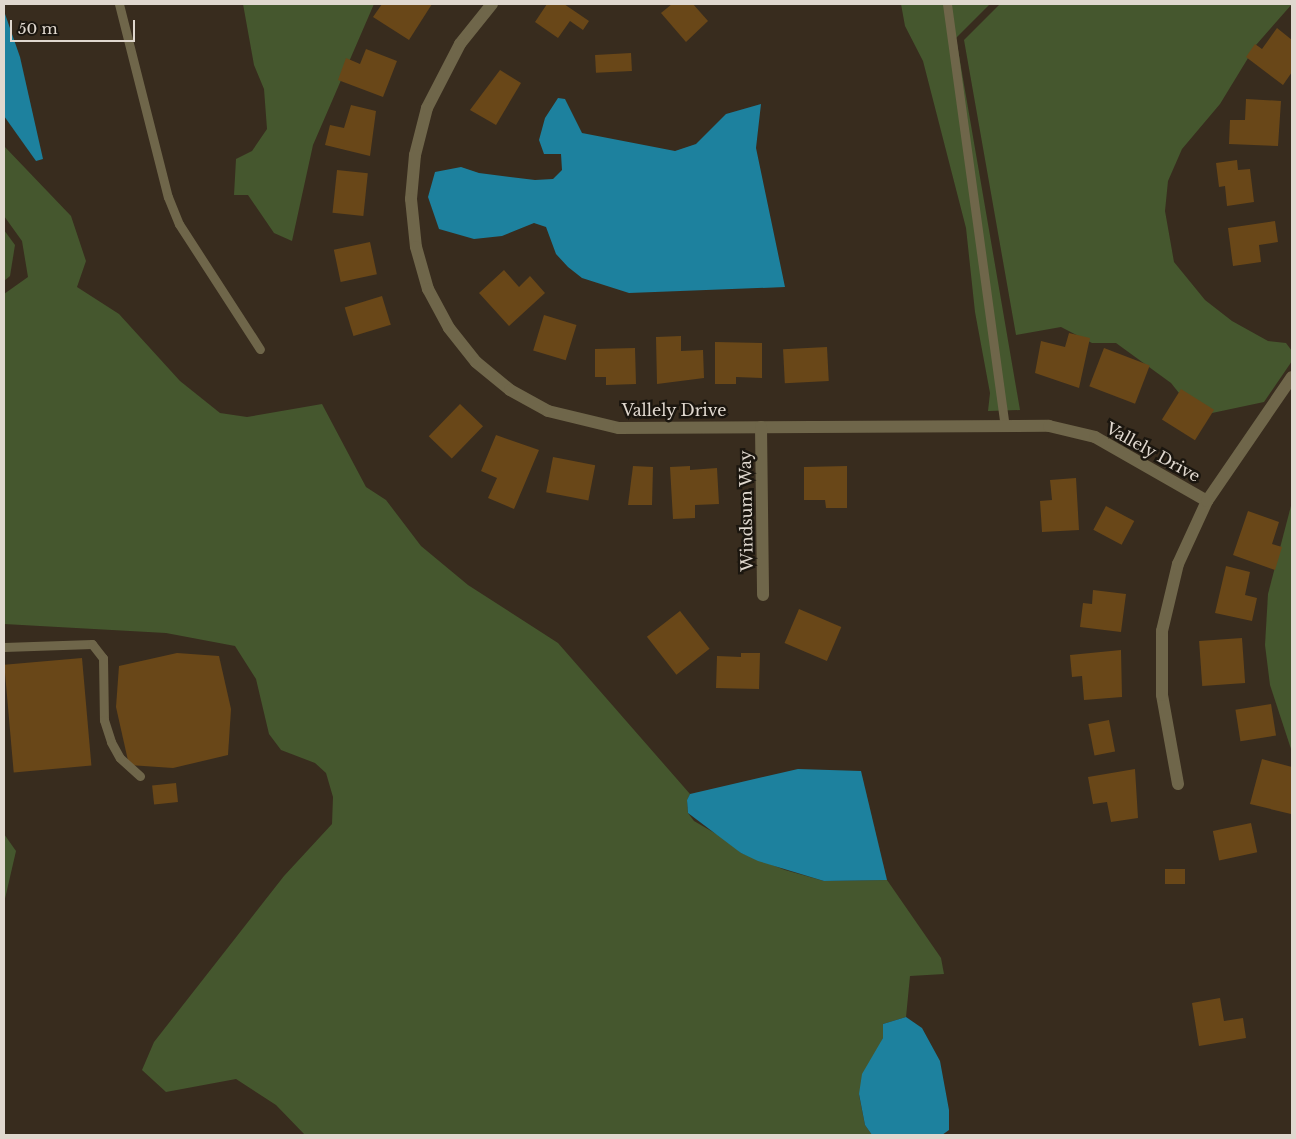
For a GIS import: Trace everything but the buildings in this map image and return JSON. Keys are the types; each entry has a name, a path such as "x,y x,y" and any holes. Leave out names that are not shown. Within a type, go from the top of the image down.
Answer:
{"street":[{"name":"Vallely Drive","path":"492,4 460,44 427,108 415,155 411,199 416,247 428,289 449,328 476,362 510,390 548,411 619,428 1049,426 1094,437 1207,501"},
{"path":"1178,784 1162,695 1162,631 1178,564 1207,501 1292,377"},
{"name":"Windsum Way","path":"761,427 763,595"}],"lane":[{"path":"119,4 172,206 179,224 260,349"},
{"path":"947,4 1005,426"},
{"path":"4,647 92,644 103,658 104,720 110,742 120,758 140,776"}],"green space":[{"path":"243,4 374,4 313,145 292,241 274,233 248,195 234,195 236,159 252,151 267,129 264,89 254,65"},
{"path":"901,4 990,4 956,38 1020,410 988,411 990,393 975,312 966,228 923,61 905,26"},
{"path":"1000,4 1292,4 1256,45 1220,104 1182,149 1168,181 1165,211 1174,262 1205,300 1232,321 1268,341 1286,343 1292,351 1292,361 1264,402 1212,413 1179,393 1171,383 1116,343 1092,343 1061,327 1016,335 964,40"},
{"path":"4,146 71,216 86,261 77,287 119,314 180,381 220,413 247,417 322,404 366,487 386,500 421,546 468,585 558,643 690,794 687,800 688,813 694,821 730,842 741,853 785,870 824,881 887,880 941,958 944,974 910,976 906,1017 883,1024 883,1038 859,1095 865,1125 872,1135 305,1135 276,1105 236,1079 166,1092 142,1070 154,1042 284,876 332,824 333,797 326,773 315,763 281,750 269,734 256,679 235,646 166,633 4,624 4,294 28,277 22,241 4,216"},
{"path":"4,230 15,245 10,276 4,281"},
{"path":"1292,502 1292,752 1270,685 1265,645 1268,594"},
{"path":"4,834 16,851 4,903"}],"water":[{"path":"4,11 20,57 43,159 36,161 4,116"},
{"path":"558,98 565,99 582,133 675,151 696,144 726,114 761,104 756,148 785,287 629,293 582,278 568,267 556,254 546,227 534,223 502,236 474,239 439,229 428,197 435,172 461,167 479,173 535,180 553,179 562,170 561,154 544,154 539,140 545,118"},
{"path":"798,769 861,771 887,880 824,881 758,861 741,853 688,813 687,800 690,794"},
{"path":"906,1017 922,1028 940,1061 949,1110 949,1130 942,1135 872,1135 865,1125 859,1094 862,1074 883,1038 883,1024"}]}
